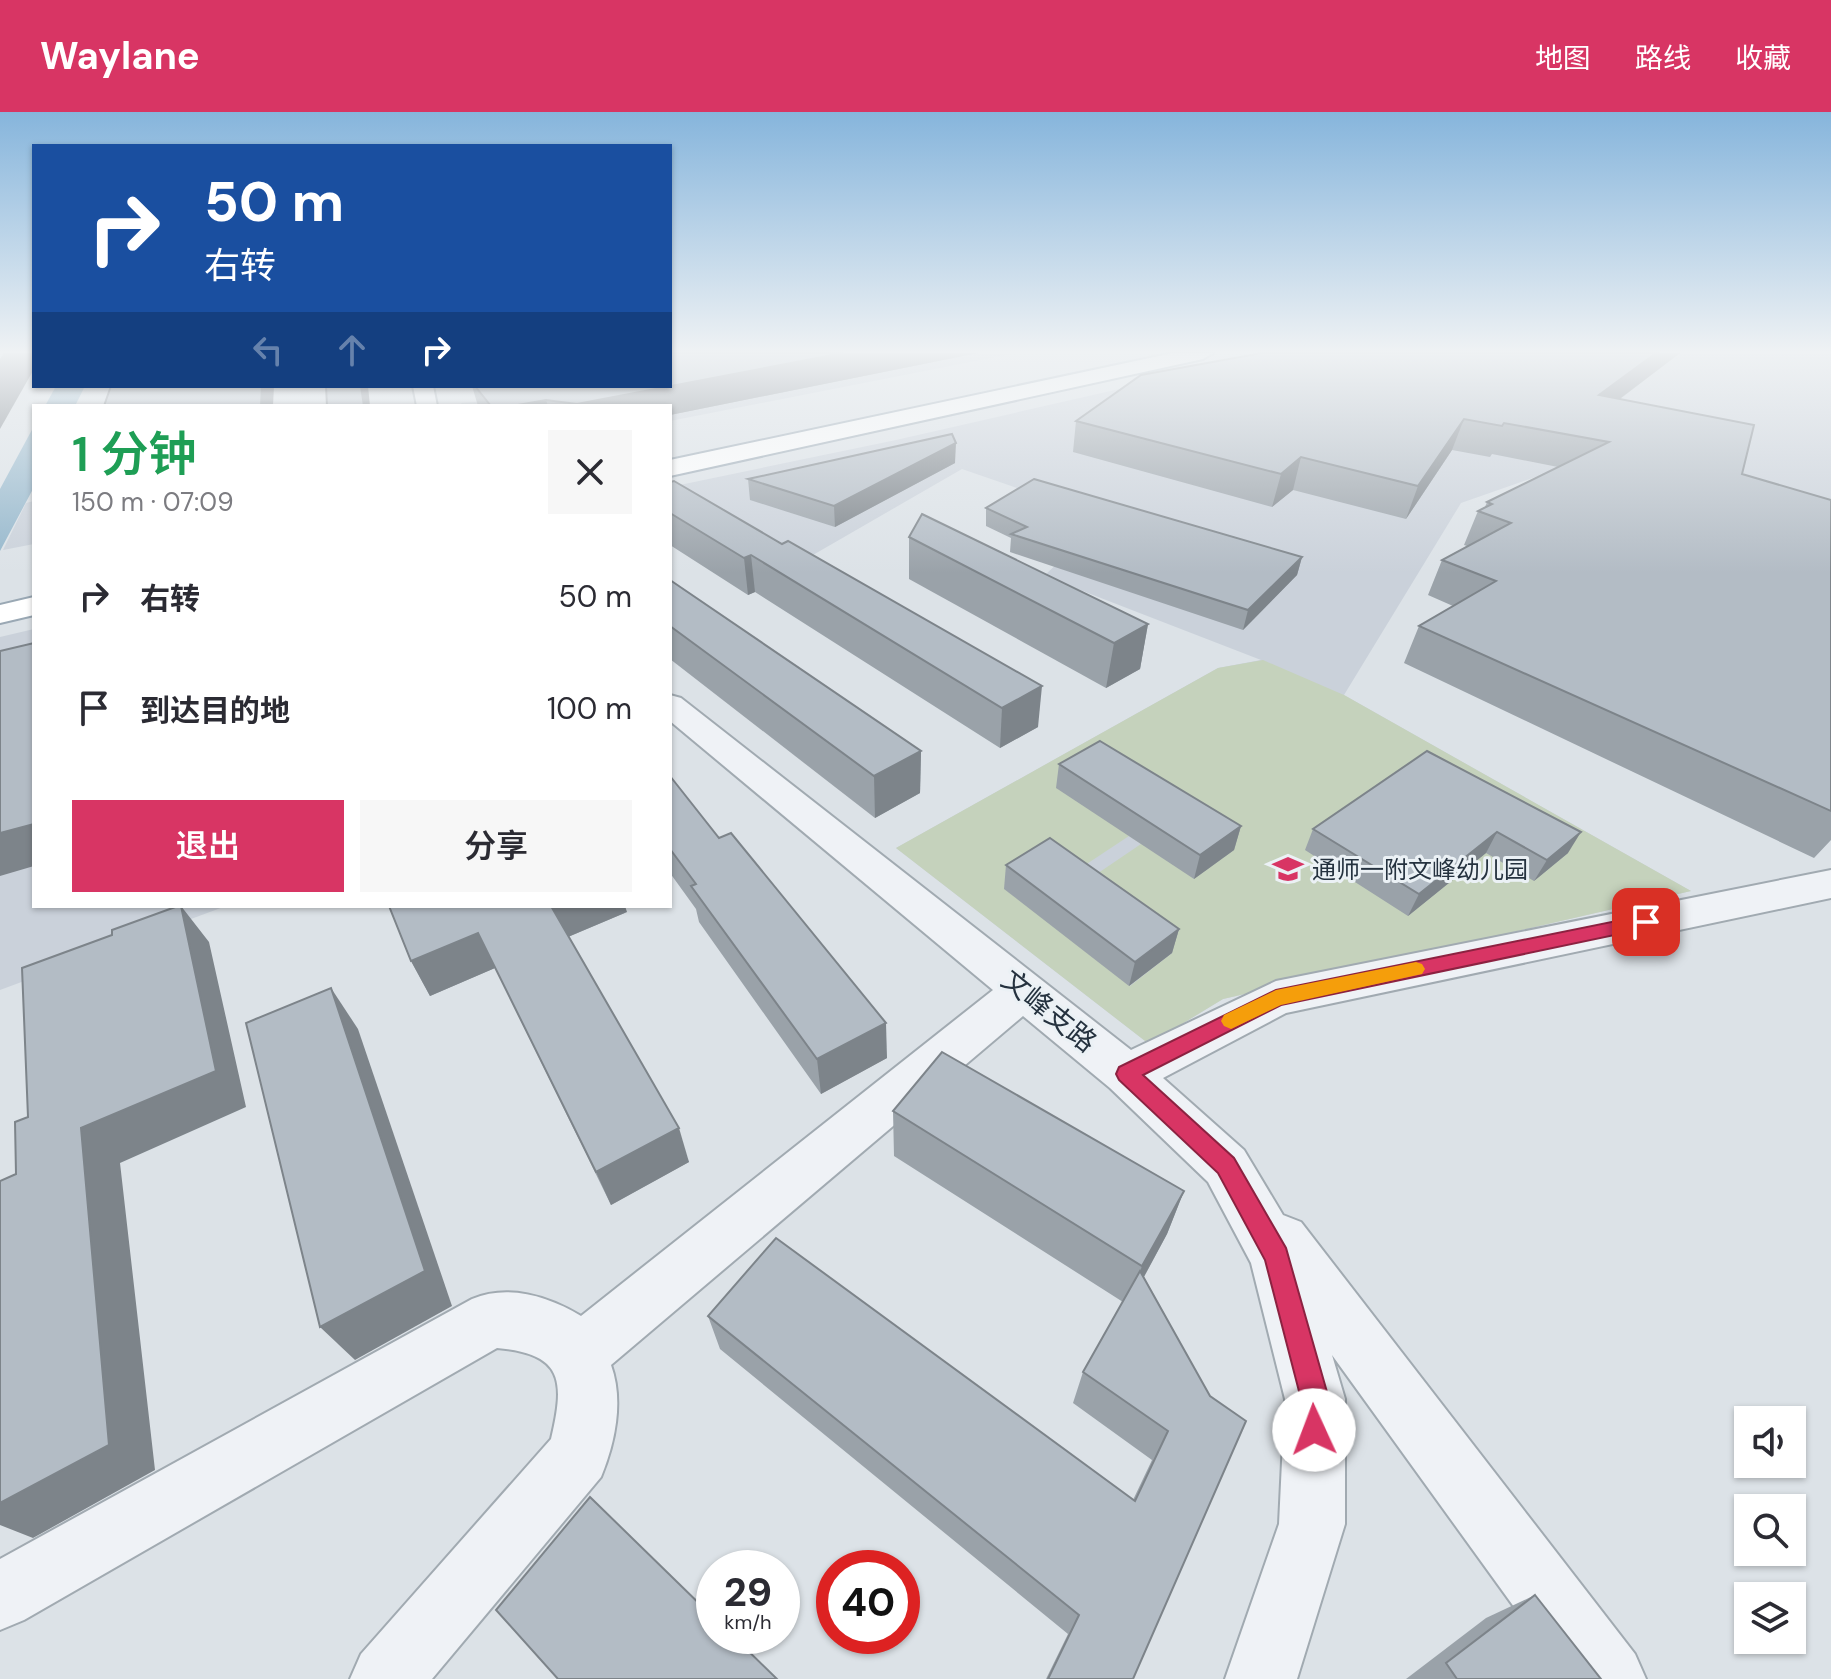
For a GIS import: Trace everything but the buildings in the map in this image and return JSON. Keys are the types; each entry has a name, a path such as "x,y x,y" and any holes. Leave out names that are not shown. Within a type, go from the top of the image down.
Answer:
{"main road":[{"path":"672,468 864,426"},
{"path":"0,614 32,606"}],"street":[{"name":"文峰支路","path":"672,707 1127,1074 1226,1166 1277,1256 1315,1399 1312,1524 1261,1679"},
{"path":"1127,1074 1276,998 1831,884"},
{"path":"577,1356 1024,990"},
{"path":"1226,1166 1610,1679"},
{"path":"0,1596 492,1319 525,1319 554,1330 577,1356 587,1380 588,1416 579,1455 386,1679"}],"shaded area":[{"path":"957,426 1831,426 1831,510 1593,457 1461,503 1344,695 1691,891 1223,999 1149,1044 896,848 1218,668 1261,660 1044,576 1098,525 1017,488 962,469 806,559 720,525 672,545 672,487"},
{"path":"32,502 32,544 3,550 26,503"},
{"path":"32,629 32,908 221,908 0,990 0,637"}],"green space":[{"name":"通师一附文峰幼儿园","path":"1263,660 1344,695 1691,891 1223,999 1149,1044 896,848 1218,668","holes":["1129,836 1194,879 1141,844 1079,886 1172,953 1130,986 1067,877"]}],"water":[{"path":"32,430 32,491 0,551 0,489"}],"slow traffic":[{"path":"1231,1021 1276,998 1416,969"}],"place":[{"name":"通师一附文峰幼儿园","path":"1288,869"}],"route":[{"path":"1314,1430 1315,1399 1277,1256 1226,1166 1127,1074 1276,998 1646,922"}]}
